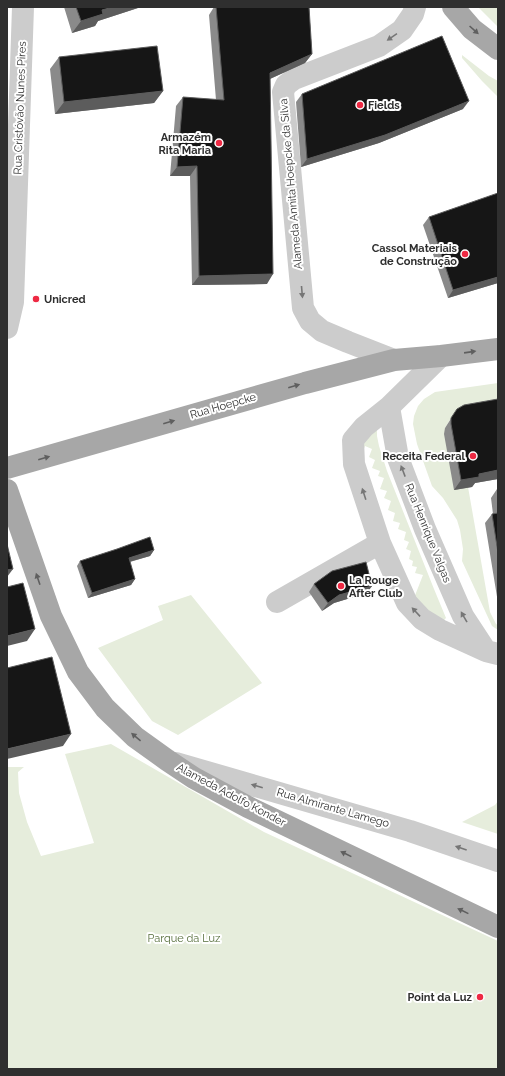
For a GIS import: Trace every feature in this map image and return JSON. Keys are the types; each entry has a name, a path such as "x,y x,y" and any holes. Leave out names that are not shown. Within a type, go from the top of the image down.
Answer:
{"main road":[{"path":"453,7 472,29 498,49"},
{"name":"Rua Hoepcke","path":"7,468 305,383 394,360 498,349"},
{"name":"Alameda Adolfo Konder","path":"7,490 51,616 78,672 105,708 135,737 194,778 255,810 498,927"}],"street":[{"name":"Rua Cristóvão Nunes Pires","path":"7,328 10,304 23,7"},
{"name":"Alameda Annita Hoepcke da Silva","path":"394,360 322,331 310,321 303,308 282,92 286,85 294,79 379,46 402,30 413,14 415,7"},
{"name":"Rua Henrique Valgas","path":"441,356 389,407 364,427 353,440 354,464 380,543 407,603 422,619 440,630 492,652"},
{"name":"Rua Henrique Valgas","path":"389,407 398,458 425,529 463,616 492,652"},
{"path":"277,602 380,543"},
{"name":"Rua Almirante Lamego","path":"167,760 410,831 498,861"}],"green space":[{"path":"478,7 498,7 498,27"},
{"path":"462,55 489,76 498,81 498,97 462,58"},
{"path":"498,383 498,407 451,418 445,428 468,487 490,612 498,625 498,630 492,626 462,561 463,549 457,520 443,498 432,486 417,444 413,424 418,406 424,399 435,392"},
{"path":"377,429 379,446 387,471 446,618 444,620 438,619 414,598 423,575 415,573 417,567 412,566 413,561 409,559 411,551 406,549 409,542 404,540 406,532 398,529 400,523 393,521 395,513 388,510 391,501 384,498 387,491 380,489 384,478 378,476 380,471 372,468 375,460 369,457 372,449 365,446 361,457 358,446"},
{"path":"191,595 262,683 178,735 152,721 98,648 163,620 158,606"},
{"name":"Parque da Luz","path":"111,744 264,832 498,941 498,1069 7,1069 7,767 24,767 18,772 19,793 27,822 41,856 94,843 65,754"},
{"path":"498,801 498,834 462,822 495,805"}],"building":[{"path":"76,7 113,7 102,10 103,14 81,21"},
{"name":"Armazém Rita Maria","path":"216,7 309,7 312,54 270,73 273,274 199,276 197,166 177,167 183,97 224,100"},
{"path":"442,36 469,101 385,135 307,159 302,94"},
{"path":"157,46 163,91 64,102 59,57"},
{"name":"Cassol Materiais de Construção","path":"498,193 498,277 453,290 429,217"},
{"name":"Receita Federal","path":"498,399 498,470 479,474 479,477 461,480 451,418 457,409 464,405"},
{"path":"498,513 498,553 492,514"},
{"path":"150,537 154,550 129,558 135,579 92,593 80,561"},
{"path":"7,544 13,569 7,570"},
{"name":"La Rouge After Club","path":"366,562 372,586 339,595 328,603 314,584 332,571"},
{"path":"23,583 35,629 7,636 7,587"},
{"path":"52,657 71,734 7,749 7,668"}],"place":[{"name":"Fields","path":"360,105"},
{"name":"Armazém Rita Maria","path":"219,143"},
{"name":"Cassol Materiais de Construção","path":"465,254"},
{"name":"Unicred","path":"36,299"},
{"name":"Receita Federal","path":"473,456"},
{"name":"La Rouge After Club","path":"341,586"},
{"name":"Point da Luz","path":"480,997"}]}
